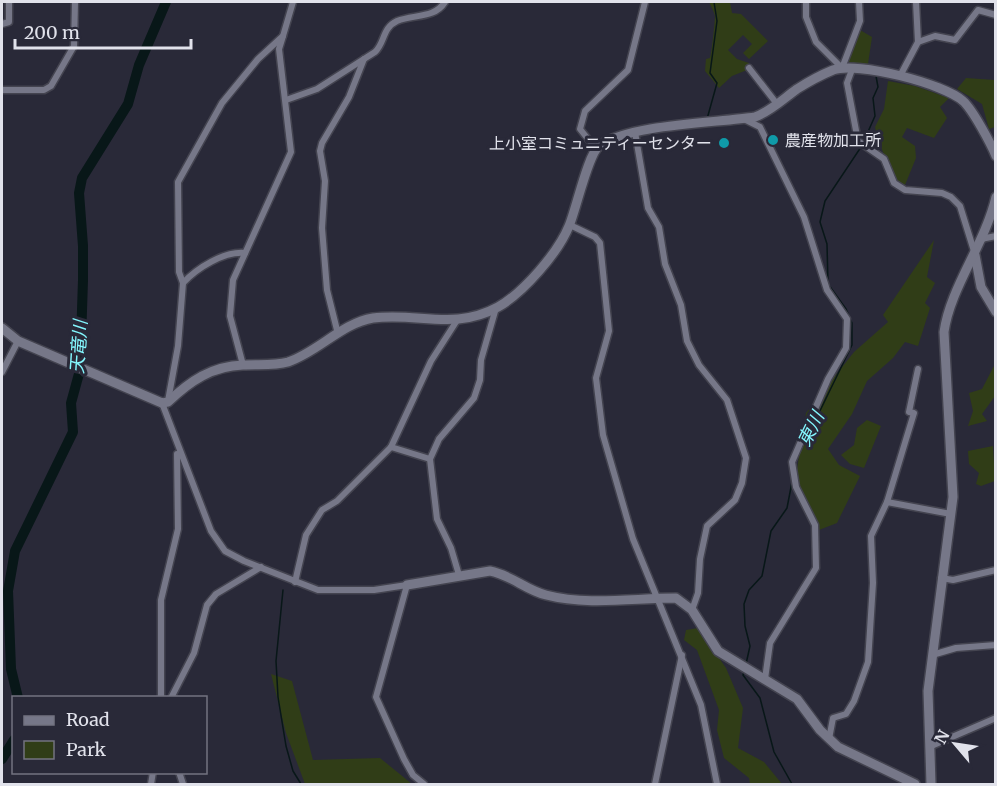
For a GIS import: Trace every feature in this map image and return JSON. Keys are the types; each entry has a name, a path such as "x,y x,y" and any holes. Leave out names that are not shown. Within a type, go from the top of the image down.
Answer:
{"street":[{"path":"2,24 9,22 9,2"},
{"path":"2,90 44,90 51,86 74,46 75,2"},
{"path":"243,365 230,316 230,295 233,280 291,152 279,49 293,2"},
{"path":"286,100 317,89 380,47 389,26 399,20 429,15 446,2"},
{"path":"596,149 580,129 581,119 585,111 628,70 645,2"},
{"path":"806,2 806,16 816,42 842,68"},
{"path":"842,68 860,21 859,2"},
{"path":"900,76 918,42 916,2"},
{"path":"918,42 935,36 950,41 955,39 978,10 996,15"},
{"path":"283,36 258,59 222,103 178,182 179,272 183,283 178,346 165,403 176,444 211,531 225,551 295,582 332,592 374,590 459,574 490,571 504,574 542,594 556,597 621,601 676,598 692,610 718,651 797,699 829,740 868,764 915,784"},
{"path":"338,334 327,290 322,228 325,182 320,151 349,97 364,58"},
{"path":"853,67 847,82 858,141 884,159 894,183 905,190 942,193 951,197 960,206 975,255 981,287 996,312"},
{"path":"165,403 206,372 223,366 288,362 364,320 392,317 456,322 496,308 513,297 560,245 570,225 596,149 608,141 635,132 742,119 763,114 796,89 842,68 853,67 900,76 953,94 965,103 996,156"},
{"path":"750,68 777,104"},
{"path":"742,119 760,127 804,216 827,290 847,319 846,348 828,379 792,462 796,487 815,525 816,568 770,643 765,679"},
{"path":"635,132 648,208 659,227 666,264 683,313 687,341 699,365 727,400 746,458 742,483 735,500 707,526 700,559 698,593 692,610"},
{"path":"931,784 928,710 932,655 951,514 952,475 944,332 949,308 975,255 996,196"},
{"path":"570,225 595,237 600,243 609,331 596,378 603,435 633,539 701,705 717,784"},
{"path":"981,239 996,236"},
{"path":"183,283 191,275 219,259 233,253 245,253"},
{"path":"459,574 451,548 437,519 430,459 439,439 474,398 496,308"},
{"path":"295,582 306,535 322,510 337,501 391,447 432,361 456,322"},
{"path":"2,328 18,341 165,403"},
{"path":"2,372 18,341"},
{"path":"829,740 833,718 846,714 865,675 873,583 870,542 887,502 914,413 909,412 918,369"},
{"path":"161,696 161,600 178,529 179,470 176,444"},
{"path":"391,447 430,459"},
{"path":"887,502 951,514"},
{"path":"172,696 194,653 207,605 216,594 261,567"},
{"path":"942,578 953,580 996,570"},
{"path":"407,585 376,698 404,759 413,775 424,784"},
{"path":"932,655 956,648 996,645"},
{"path":"655,784 682,654"},
{"path":"929,747 996,718"}],"green space":[{"path":"709,2 730,2 732,13 741,14 768,41 749,59 743,53 752,44 743,35 728,50 737,59 749,63 747,70 732,76 719,88 705,71 706,59 711,55 715,19"},
{"path":"860,30 872,37 868,64 847,63"},
{"path":"966,78 995,80 995,127 989,129 982,104 957,89"},
{"path":"888,81 915,86 949,98 940,107 947,118 934,138 907,128 902,137 915,146 916,158 905,185 896,181 881,148 875,127 884,109"},
{"path":"934,240 927,277 935,283 925,303 930,308 918,346 905,342 893,358 867,381 852,414 828,449 839,465 860,476 837,523 819,530 798,498 797,469 806,413 854,352 888,322 883,315"},
{"path":"995,364 995,396 982,414 987,421 968,426 973,411 969,393 982,389"},
{"path":"867,420 881,426 864,468 850,464 841,455 854,445 857,428"},
{"path":"993,446 995,481 981,486 976,484 979,473 969,464 968,451"},
{"path":"698,628 726,668 743,708 738,748 764,762 782,784 750,784 749,778 724,758 717,730 719,710 697,650 684,640 686,630"},
{"path":"271,674 292,681 313,760 380,758 412,784 305,784 286,733"}],"waterway":[{"name":"天竜川","path":"18,696 11,669 8,591 15,551 73,432 71,403 80,370 83,246 79,193 82,178 128,104 139,65 166,2"},
{"path":"707,119 717,83 710,73 717,21 714,2"},
{"name":"東川","path":"863,143 875,116 873,98 878,87 876,76"},
{"name":"東川","path":"797,458 852,345 852,323 846,309 828,284 827,244 820,222 825,201 861,147"},
{"name":"東川","path":"746,664 750,646 745,626 744,604 749,590 762,576 771,531 787,508 792,482"},
{"path":"283,590 276,661 278,697 286,746 293,771 301,784"},
{"name":"東川","path":"744,672 743,675 760,698 774,752 792,784"},
{"name":"天竜川","path":"2,759 12,743"}],"place":[{"name":"農産物加工所","path":"773,140"},
{"name":"上小室コミュニティーセンター","path":"724,143"}]}
